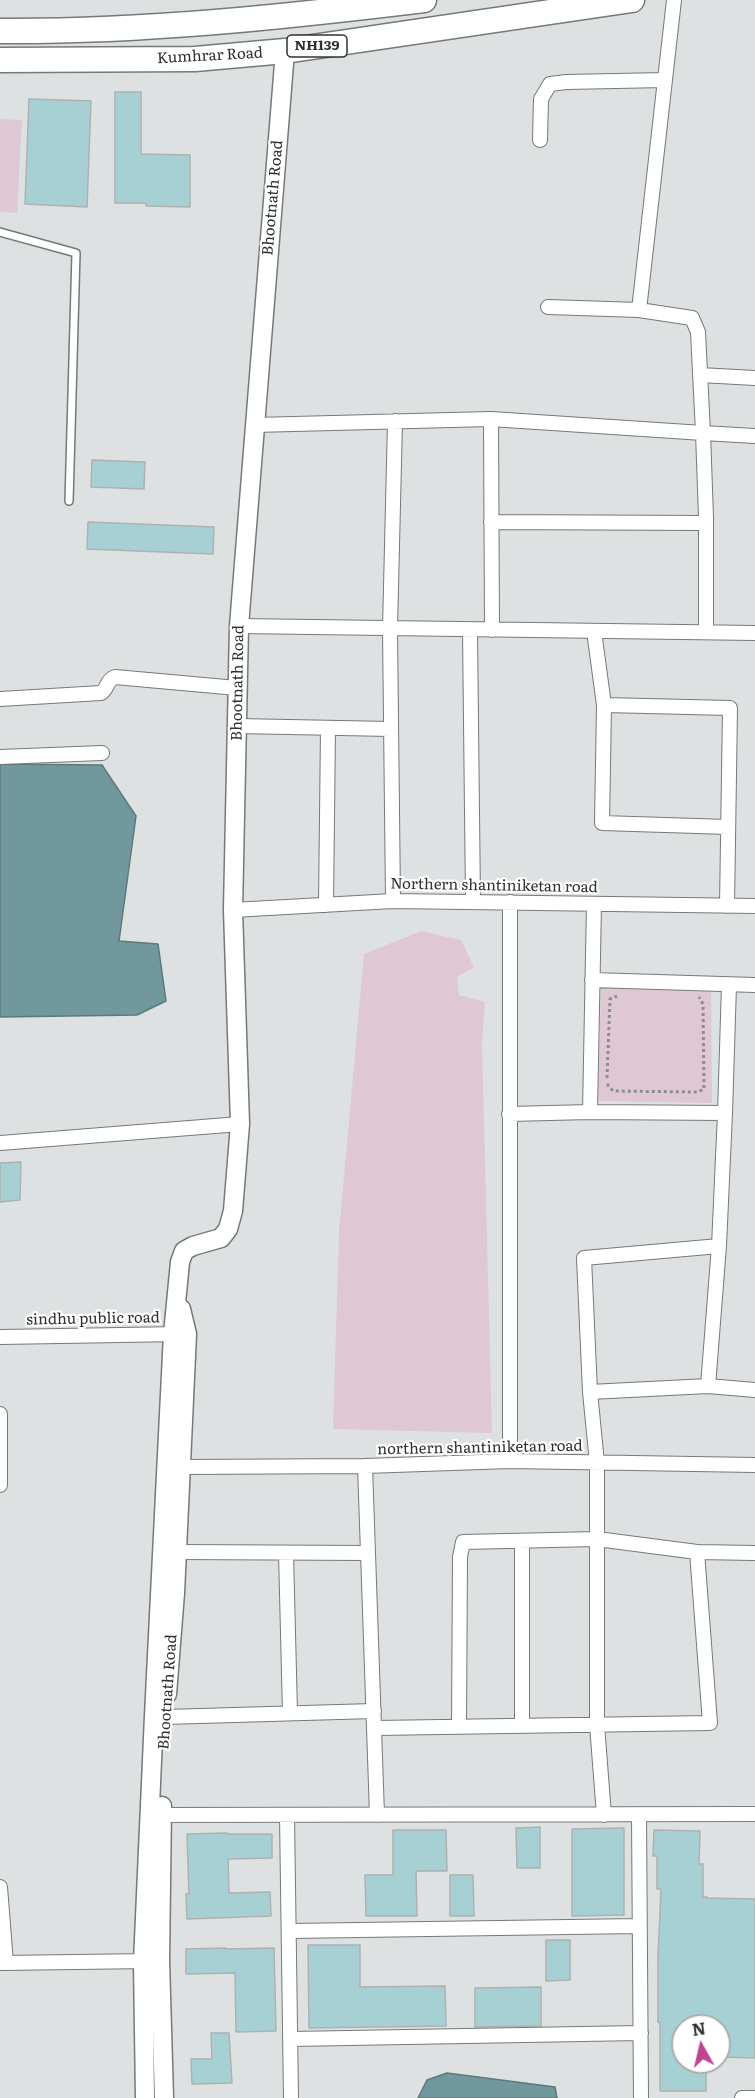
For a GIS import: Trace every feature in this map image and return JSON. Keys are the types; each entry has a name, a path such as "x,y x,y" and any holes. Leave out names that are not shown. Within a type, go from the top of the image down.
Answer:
{"highway":[{"name":"NH139","path":"0,31 184,25 342,5 424,0"},
{"name":"Kumhrar Road","path":"0,60 195,59 285,51 632,0"}],"street":[{"path":"639,309 674,0"},
{"name":"Bhootnath Road","path":"145,2098 156,1815 175,1465 180,1262 184,1251 221,1238 228,1229 233,1211 240,1124 233,910 239,626 285,51"},
{"path":"540,140 541,99 550,84 665,80"},
{"path":"548,307 639,309 692,318 698,332 703,433 706,632"},
{"path":"700,375 755,378"},
{"path":"254,424 491,419 755,436"},
{"path":"491,419 492,630"},
{"path":"393,901 390,629 395,421"},
{"path":"491,522 705,523"},
{"path":"239,626 755,633"},
{"path":"470,630 472,902"},
{"path":"594,631 604,705 602,823 728,827"},
{"path":"0,699 101,693 105,691 109,681 115,677 237,688"},
{"path":"604,705 730,708 727,906"},
{"path":"237,726 392,729"},
{"path":"326,904 328,728"},
{"path":"0,756 102,753"},
{"name":"Northern shantiniketan road","path":"233,910 393,901 755,906"},
{"path":"510,902 510,1461"},
{"path":"590,1112 594,904"},
{"path":"592,980 755,986"},
{"path":"708,1386 719,1246 729,984"},
{"path":"509,1114 725,1113"},
{"path":"0,1143 240,1124"},
{"path":"604,1815 597,1725 597,1463 590,1392 584,1258 719,1246"},
{"name":"sindhu public road","path":"0,1336 180,1334"},
{"path":"590,1392 708,1386 755,1390"},
{"path":"0,1414 0,1485"},
{"name":"northern shantiniketan road","path":"175,1465 365,1466 510,1461 597,1463"},
{"name":"Northern shantiniketan road","path":"597,1463 755,1465"},
{"name":"Bhootnath Road","path":"156,1815 177,1552 175,1465"},
{"path":"365,1466 377,1815"},
{"path":"459,1726 460,1557 463,1542 597,1539 697,1552 755,1553"},
{"path":"522,1541 522,1725"},
{"path":"177,1552 368,1553"},
{"path":"286,1552 290,1713"},
{"path":"375,1728 710,1723 697,1552"},
{"path":"165,1717 374,1711"},
{"path":"156,1815 755,1814"},
{"path":"287,1815 291,2098"},
{"path":"639,1815 641,2098"},
{"path":"0,1887 3,1963 152,1961"},
{"path":"289,1931 639,1926"},
{"name":"Bhootnath Road","path":"152,1961 164,2098"},
{"path":"290,2039 641,2032"},
{"path":"742,2098 755,2098"}],"lane":[{"path":"0,232 76,253 69,501"}],"path":[{"path":"618,996 610,999 607,1086 613,1091 698,1092 704,1089 703,1004 701,998 690,997"}],"shaded area":[{"path":"0,119 22,120 17,213 0,212"},
{"path":"421,931 461,940 474,967 457,977 459,995 485,1002 482,1044 492,1433 333,1429 339,1232 364,954"},
{"path":"601,987 711,992 712,1103 598,1101"}],"water":[{"path":"0,764 102,765 136,816 119,941 158,944 166,1001 137,1015 0,1017"},
{"path":"447,2073 555,2087 557,2098 418,2098 427,2080"}],"building":[{"path":"115,92 141,92 141,154 190,155 190,207 115,203"},
{"path":"29,99 91,101 87,207 25,204"},
{"path":"92,460 145,462 144,489 91,487"},
{"path":"88,522 214,527 213,554 87,549"},
{"path":"21,1162 20,1200 0,1202 0,1163"},
{"path":"540,1827 540,1868 517,1868 516,1828"},
{"path":"624,1828 624,1915 572,1916 572,1829"},
{"path":"393,1830 446,1830 447,1871 416,1871 417,1916 366,1916 365,1875 393,1875"},
{"path":"654,1830 700,1831 699,1864 703,1864 703,1897 755,1899 755,2058 731,2057 731,2014 671,2014 671,2074 706,2074 706,2091 660,2091 658,1956 661,1889 657,1889 657,1856 653,1856"},
{"path":"187,1834 272,1834 272,1858 228,1859 229,1893 270,1892 271,1916 187,1919 186,1894 189,1894"},
{"path":"450,1875 473,1875 474,1916 450,1916"},
{"path":"546,1940 570,1940 570,1980 546,1981"},
{"path":"308,1945 360,1945 360,1987 445,1986 446,2026 309,2028"},
{"path":"274,1948 276,2031 236,2032 235,1973 186,1974 186,1949"},
{"path":"541,1987 541,2026 475,2027 475,1988"},
{"path":"211,2033 229,2033 232,2083 192,2084 191,2059 212,2059"}]}
